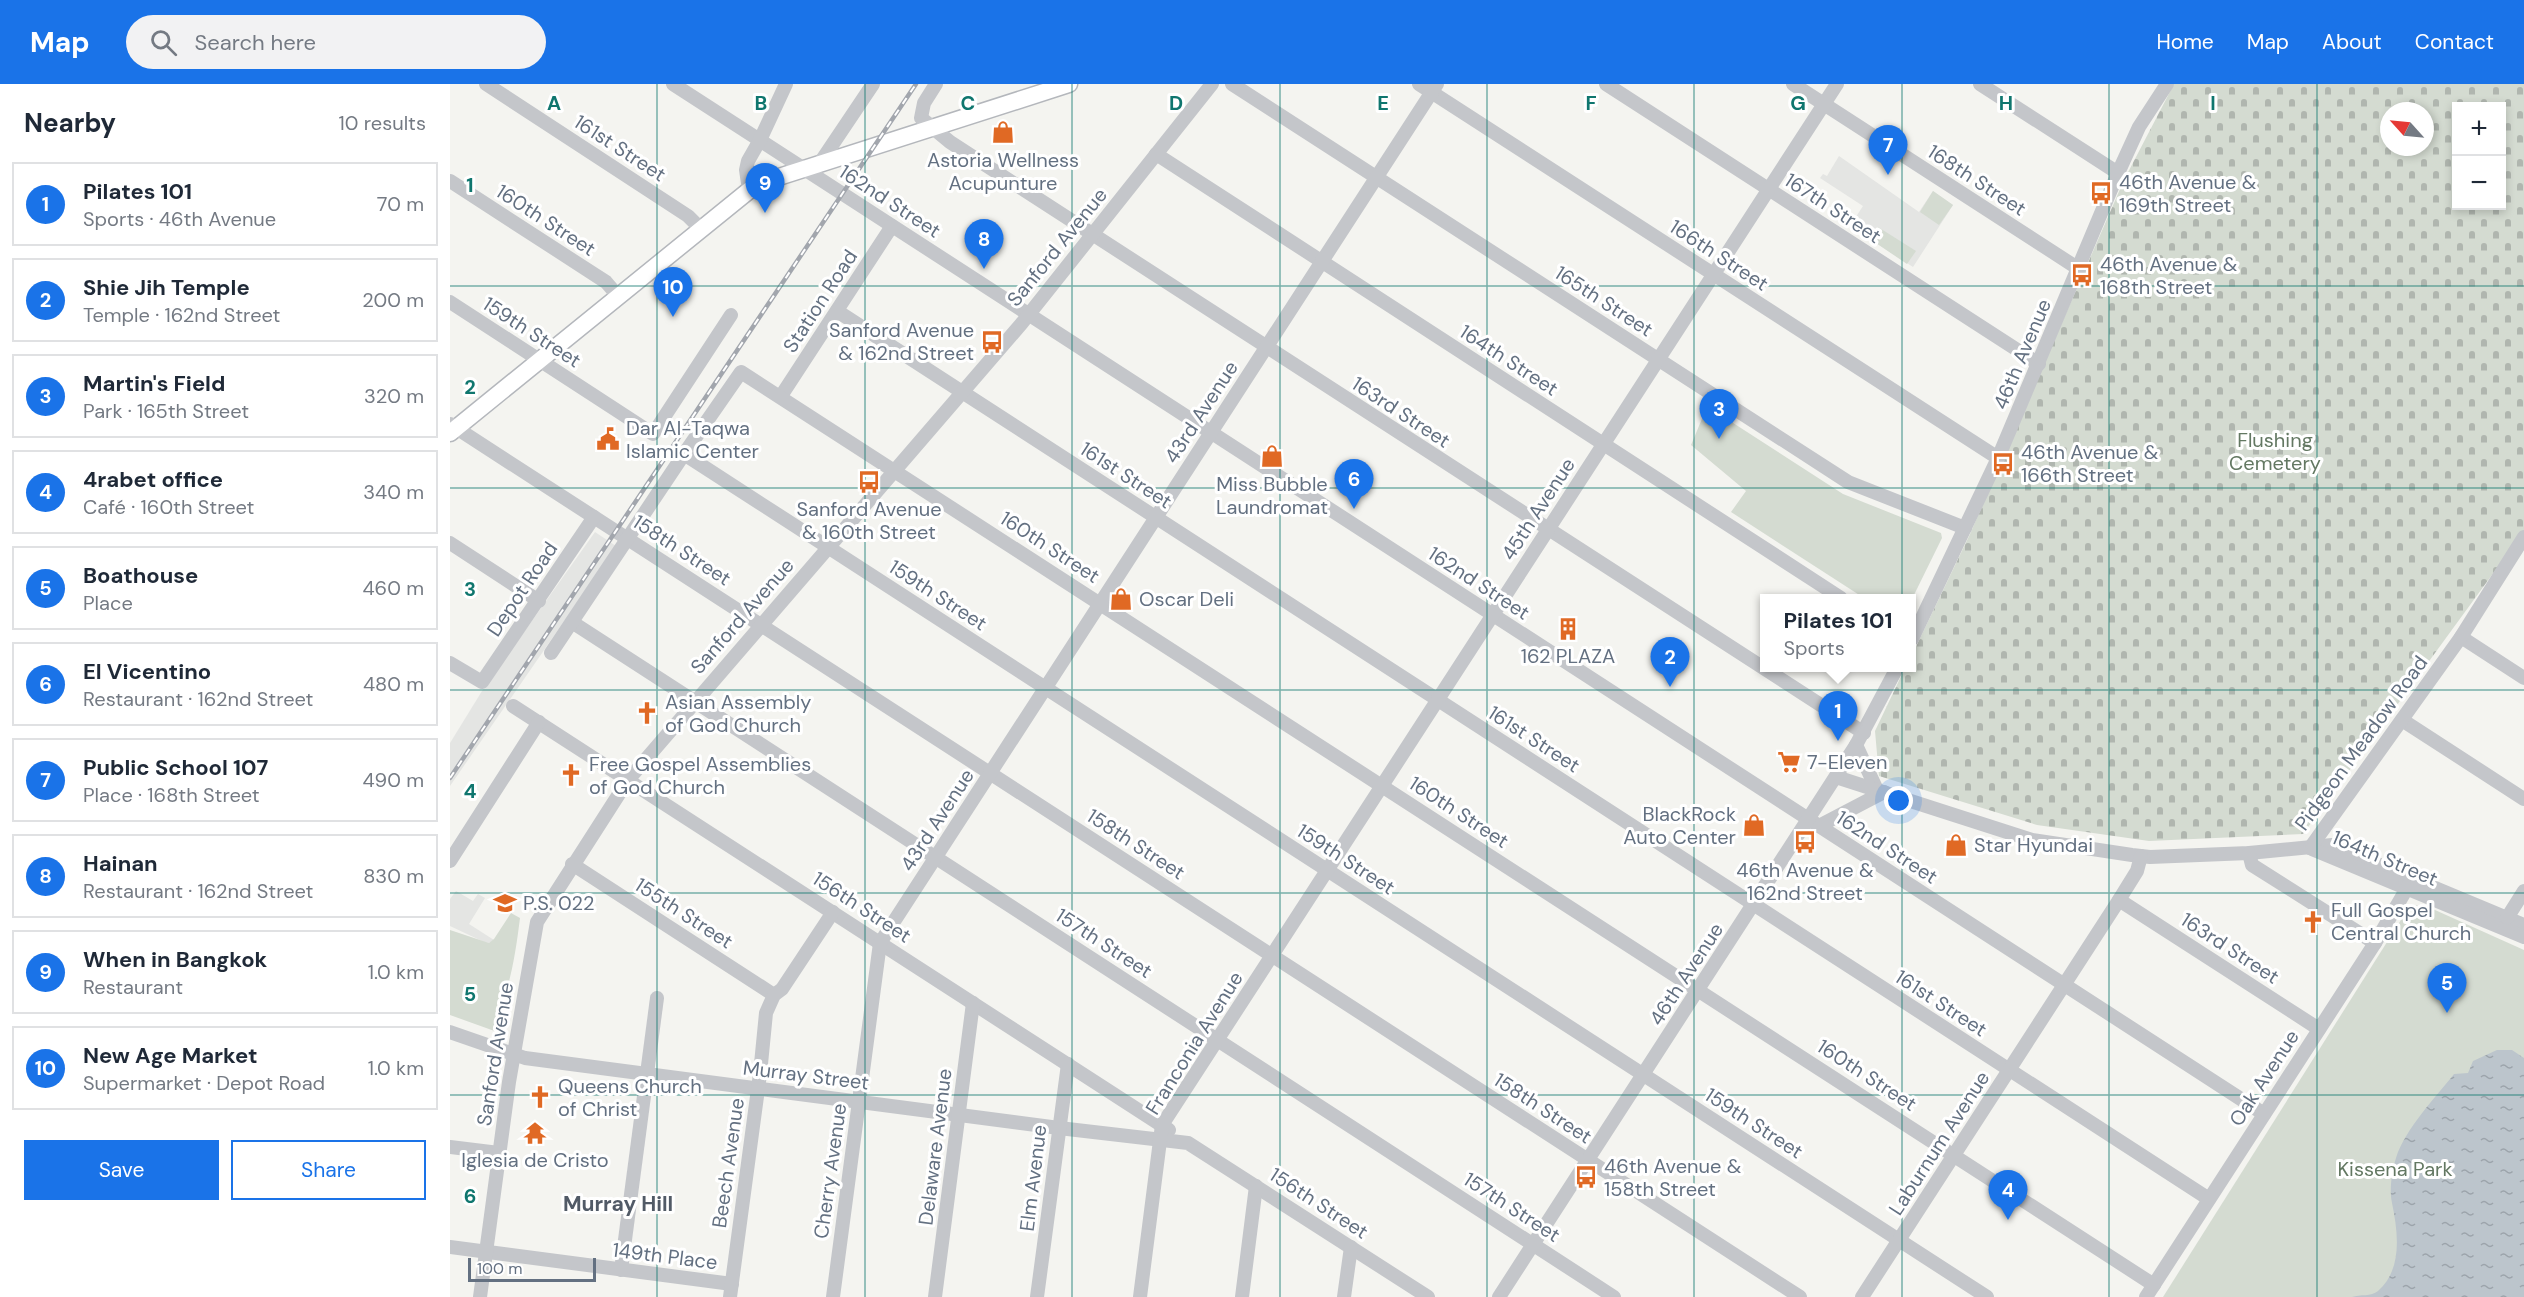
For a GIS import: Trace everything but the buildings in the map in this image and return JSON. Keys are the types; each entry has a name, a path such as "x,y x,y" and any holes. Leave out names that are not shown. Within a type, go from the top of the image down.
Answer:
{"main road":[{"path":"452,428 757,184 850,154 926,123 1038,89 1069,84"}],"street":[{"name":"161st Street","path":"486,84 688,216 701,229"},
{"name":"162nd Street","path":"673,84 760,140 812,166 892,226 1028,315 2264,1114"},
{"path":"749,189 746,170 748,161 786,84"},
{"path":"812,166 844,128 873,84"},
{"path":"926,123 924,104 936,84"},
{"name":"165th Street","path":"1232,84 1848,482 1965,528"},
{"name":"166th Street","path":"1419,84 1434,88 1713,274 1998,458"},
{"name":"167th Street","path":"1606,84 2038,364"},
{"name":"168th Street","path":"1793,84 2079,269"},
{"name":"45th Avenue","path":"1273,956 1837,84"},
{"path":"1980,84 2118,173"},
{"name":"46th Avenue","path":"1916,629 1998,458 2139,127 2167,84"},
{"name":"Sanford Avenue","path":"480,1297 514,1054 537,922 572,864 628,780 1028,315 1210,85"},
{"name":"43rd Avenue","path":"880,943 1434,88"},
{"name":"163rd Street","path":"926,123 950,142 1092,235 1548,530 1860,739"},
{"path":"844,128 850,154"},
{"name":"164th Street","path":"1156,154 1835,594"},
{"name":"160th Street","path":"450,181 606,282 618,296"},
{"name":"Station Road","path":"781,396 892,226"},
{"name":"159th Street","path":"450,302 653,434 732,315"},
{"name":"161st Street","path":"837,311 2209,1199"},
{"name":"160th Street","path":"684,454 741,372 2154,1285"},
{"name":"158th Street","path":"452,428 628,538 1800,1297"},
{"path":"551,653 684,454"},
{"name":"159th Street","path":"684,454 1987,1297"},
{"name":"Depot Road","path":"450,663 482,682 594,517"},
{"name":"Pidgeon Meadow Road","path":"1836,777 2032,840 2140,856 2249,853 2310,848 2519,555 2524,537"},
{"path":"450,543 539,601"},
{"name":"157th Street","path":"572,622 1614,1297"},
{"path":"2461,637 2524,678"},
{"name":"46th Avenue","path":"1499,1297 1754,905 1814,823 1836,777 1860,739 1895,672"},
{"name":"156th Street","path":"513,706 1068,1064 1161,1132 1188,1143 1428,1297"},
{"path":"2402,720 2524,799"},
{"path":"450,861 539,722"},
{"path":"1814,823 1881,791 1860,739"},
{"name":"164th Street","path":"2310,848 2524,925"},
{"path":"2249,853 2252,865 2375,944"},
{"name":"Laburnum Avenue","path":"1862,1297 2119,900 2137,871 2140,856"},
{"name":"155th Street","path":"572,864 774,995"},
{"name":"164th Street","path":"2411,883 2524,937"},
{"name":"Oak Avenue","path":"2146,1297 2375,944 2411,883"},
{"path":"2507,918 2524,891"},
{"name":"163rd Street","path":"2119,900 2319,1029"},
{"name":"Beech Avenue","path":"731,1291 766,1013 774,995 782,989 833,912"},
{"name":"Cherry Avenue","path":"833,1297 880,943"},
{"name":"Franconia Avenue","path":"1140,1297 1161,1132 1273,956"},
{"path":"621,1270 657,998"},
{"name":"Delaware Avenue","path":"935,1297 974,1003"},
{"name":"Murray Street","path":"450,1032 525,1058 1059,1128 1161,1132"},
{"name":"Elm Avenue","path":"1038,1297 1068,1064"},
{"path":"450,1147 499,1153"},
{"path":"1242,1297 1256,1186"},
{"name":"149th Place","path":"450,1247 621,1270 731,1291"},
{"path":"1344,1297 1351,1247"}],"shaded area":[{"path":"1839,156 1919,212 1933,191 1953,205 1913,267 1850,226 1863,206 1820,178 1823,174 1827,176"},
{"path":"595,532 616,546 450,786 450,743 482,691"},
{"path":"456,891 473,901 478,894 485,898 469,924 494,940 489,943 484,942 450,926 450,899"}],"green space":[{"name":"Flushing Cemetery","path":"2174,84 2524,84 2524,531 2303,834 2149,841 2037,825 1879,776 1875,731 1903,672 1916,672 1916,647 1970,534 2124,180"},
{"path":"1933,191 1953,205 1939,225 1920,212"},
{"path":"1878,227 1916,251 1907,264 1870,239"},
{"path":"1713,410 1843,494 1941,533 1942,538 1914,594 1858,594 1731,512 1746,491 1691,445 1704,414 1709,416"},
{"name":"Kissena Park","path":"2411,904 2435,910 2524,950 2524,1297 2163,1297"},
{"path":"511,913 520,918 513,963 502,1005 507,1007 500,1033 450,1015 450,930 489,943"}],"water":[{"path":"2497,1050 2512,1050 2524,1058 2524,1297 2352,1297 2375,1293 2392,1272 2397,1238 2391,1198 2391,1180 2396,1158 2406,1136 2454,1074 2468,1073 2473,1061"}],"railway":[{"path":"450,778 916,84"}],"place":[{"name":"Astoria Wellness Acupunture","path":"1003,132"},
{"name":"Public School 107","path":"1888,175"},
{"name":"46th Avenue & 169th Street","path":"2101,193"},
{"name":"When in Bangkok","path":"765,213"},
{"name":"Hainan","path":"984,269"},
{"name":"46th Avenue & 168th Street","path":"2082,275"},
{"name":"New Age Market","path":"673,317"},
{"name":"Sanford Avenue & 162nd Street","path":"992,342"},
{"name":"Dar Al-Taqwa Islamic Center","path":"608,439"},
{"name":"Martin's Field","path":"1719,439"},
{"name":"Miss Bubble Laundromat","path":"1272,456"},
{"name":"46th Avenue & 166th Street","path":"2003,464"},
{"name":"Sanford Avenue & 160th Street","path":"869,482"},
{"name":"El Vicentino","path":"1354,509"},
{"name":"Oscar Deli","path":"1121,599"},
{"name":"162 PLAZA","path":"1568,629"},
{"name":"Shie Jih Temple","path":"1670,687"},
{"name":"Asian Assembly of God Church","path":"647,713"},
{"name":"Pilates 101","path":"1838,741"},
{"name":"7-Eleven","path":"1789,762"},
{"name":"Free Gospel Assemblies of God Church","path":"571,775"},
{"name":"BlackRock Auto Center","path":"1754,825"},
{"name":"46th Avenue & 162nd Street","path":"1805,842"},
{"name":"Star Hyundai","path":"1956,845"},
{"name":"P.S. 022","path":"505,903"},
{"name":"Full Gospel Central Church","path":"2313,922"},
{"name":"Boathouse","path":"2447,1013"},
{"name":"Queens Church of Christ","path":"540,1097"},
{"name":"Iglesia de Cristo","path":"535,1133"},
{"name":"46th Avenue & 158th Street","path":"1586,1177"},
{"name":"4rabet office","path":"2008,1220"}],"district":[{"name":"Murray Hill","path":"618,1204"}]}
